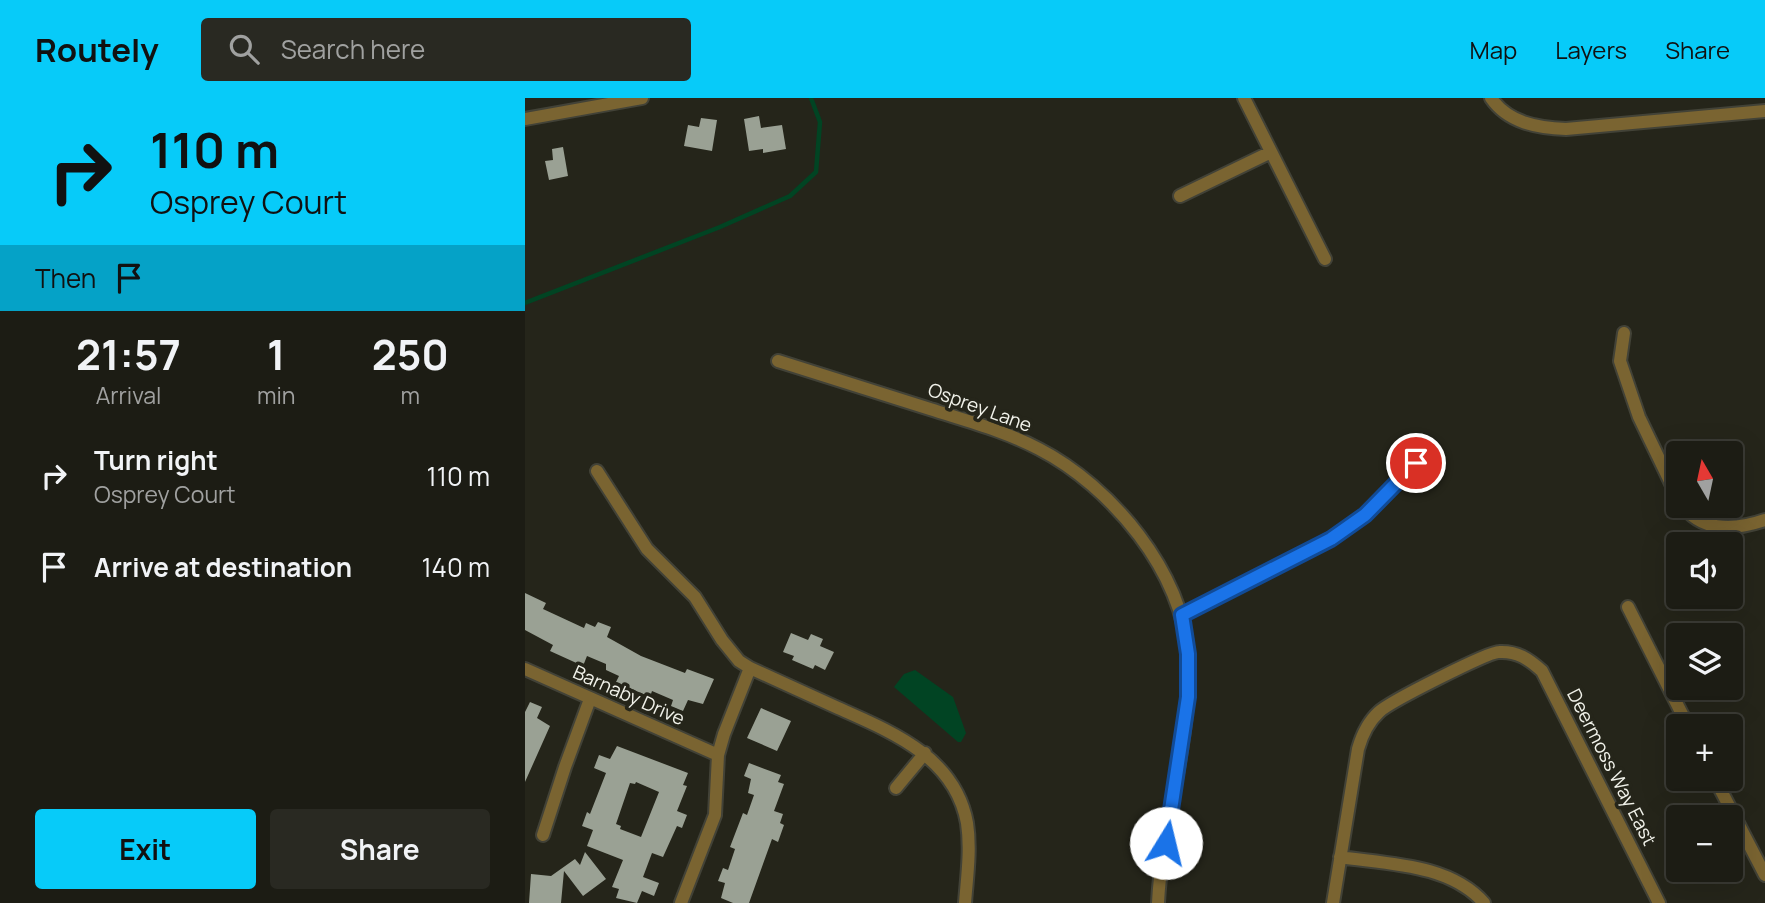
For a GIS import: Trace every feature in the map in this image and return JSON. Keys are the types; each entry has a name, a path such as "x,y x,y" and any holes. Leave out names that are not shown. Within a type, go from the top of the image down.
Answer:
{"street":[{"path":"525,119 642,98"},
{"path":"1244,98 1325,259"},
{"path":"1491,98 1518,121 1566,130 1765,111"},
{"path":"1180,196 1271,152"},
{"path":"1624,333 1620,361 1639,417 1666,473"},
{"name":"Osprey Lane","path":"778,361 1004,433 1041,450 1090,484 1126,520 1152,553 1167,579 1182,615 1188,654 1188,697 1158,903"},
{"path":"1182,615 1331,539 1365,515 1416,463"},
{"path":"597,471 647,549 695,597 739,661 898,735 925,753 943,772 960,799 967,823 969,849 965,903"},
{"path":"1697,518 1722,529 1745,527 1765,520"},
{"path":"1628,607 1682,714"},
{"name":"Deermoss Way East","path":"1340,857 1358,749 1367,726 1379,712 1400,698 1490,653 1512,652 1522,655 1542,671 1659,903"},
{"path":"681,903 715,815 718,755 750,668"},
{"name":"Barnaby Drive","path":"525,669 718,755"},
{"path":"543,835 590,699"},
{"path":"896,788 925,753"},
{"path":"1721,791 1765,875"},
{"path":"1333,903 1340,857 1429,871 1458,882 1485,903"}],"shaded area":[{"path":"915,670 953,697 966,733 961,742 894,687 904,674"}],"building":[{"path":"759,116 761,128 782,125 786,149 763,153 763,149 749,151 744,119"},
{"path":"701,118 717,120 712,151 684,146 688,125 699,127"},
{"path":"563,147 568,176 549,180 545,161 553,160 552,149"},
{"path":"525,593 546,603 543,609 584,628 586,623 595,627 598,622 611,627 607,637 641,656 685,673 687,669 714,679 703,704 688,700 683,711 671,706 673,700 652,691 650,697 616,682 619,676 606,670 606,664 587,656 583,666 550,651 553,645 525,630"},
{"path":"791,633 808,640 811,634 823,639 820,646 834,652 825,670 815,665 813,669 792,660 794,656 783,652"},
{"path":"530,702 542,707 537,718 550,726 525,782 525,712"},
{"path":"761,708 791,721 777,751 747,738"},
{"path":"617,746 688,773 683,785 687,786 677,811 687,815 682,828 677,826 663,857 652,853 643,877 659,883 654,896 642,891 637,903 616,898 619,889 612,887 623,860 587,846 593,830 582,826 587,812 590,814 606,773 594,768 599,755 610,759","holes":["636,782 659,792 641,837 620,829 621,826 616,824 630,783"]},
{"path":"749,763 781,775 778,782 784,784 774,811 783,814 780,823 784,825 778,842 772,839 749,903 733,903 721,898 725,883 718,881 723,868 728,870 735,849 730,847 743,813 747,815 754,795 748,793 751,779 744,776"},
{"path":"585,852 606,879 583,896 564,871 561,903 529,903 531,874 551,876 575,859 580,865"}],"waterway":[{"path":"525,303 720,227 790,196 816,172 820,122 811,98"}],"route":[{"path":"1166,843 1188,697 1188,654 1182,615 1331,539 1365,515 1416,463"}]}
